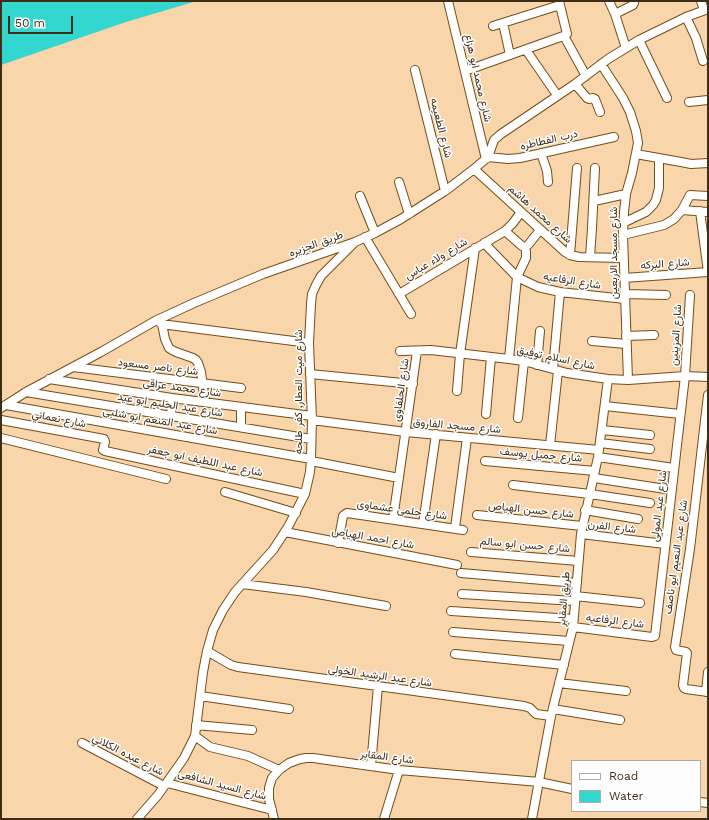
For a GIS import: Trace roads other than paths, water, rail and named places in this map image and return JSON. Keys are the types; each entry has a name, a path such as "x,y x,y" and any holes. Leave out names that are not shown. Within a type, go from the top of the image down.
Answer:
{"street":[{"name":"شارع محمد ابو هزاع","path":"448,1 487,158"},
{"path":"609,1 626,48"},
{"path":"614,14 633,5 634,1"},
{"path":"701,1 706,9"},
{"path":"493,26 560,3 567,34 565,36 586,76"},
{"name":"طريق الجزيره","path":"3,406 49,379 194,303 263,274 354,242 375,233 409,214 445,191 487,158 494,140 497,137 575,84 605,61 640,40 686,17 706,9"},
{"path":"686,17 696,38 703,61"},
{"path":"503,23 510,55"},
{"path":"465,72 565,36"},
{"path":"640,40 667,98"},
{"path":"526,50 557,95"},
{"name":"شارع مسجد الاربعين","path":"605,61 630,112 638,143 624,204 623,222 628,380"},
{"name":"شارع الطعيمه","path":"415,70 445,191"},
{"path":"575,84 587,98 595,99 600,112"},
{"path":"688,102 708,100"},
{"name":"درب الفطاطره","path":"487,158 514,159 614,137"},
{"path":"541,154 547,171 548,182"},
{"path":"636,154 691,164 708,163"},
{"path":"623,222 646,212 656,200 659,188 659,158"},
{"path":"570,255 577,168"},
{"path":"590,257 595,168"},
{"name":"شارع محمد هاشم","path":"474,169 540,230 570,255 579,257 624,258"},
{"path":"399,182 409,214"},
{"path":"594,202 626,194"},
{"path":"623,235 664,225 674,219 682,210 690,195 708,196"},
{"path":"360,196 375,233"},
{"path":"682,210 704,212 708,272"},
{"name":"شارع ولاء عباس","path":"399,294 505,231 521,212"},
{"path":"525,247 540,230"},
{"path":"505,231 525,247"},
{"path":"365,237 410,314"},
{"name":"شارع ميت العطار, كفر طلحه","path":"137,819 166,784 184,758 195,736 206,651 213,630 223,610 235,592 273,550 296,513 305,494 311,460 312,418 309,343 312,294 320,276 354,242"},
{"path":"484,243 517,277"},
{"path":"509,358 517,277 526,258 525,247"},
{"path":"457,391 460,354 476,248"},
{"name":"شارع البركه","path":"624,278 708,272"},
{"name":"شارع الرفاعيه","path":"517,277 538,287 560,292 625,296 666,296"},
{"path":"550,446 560,292"},
{"name":"شارع المزينين","path":"685,376 690,296"},
{"path":"204,402 200,367 196,360 169,348 165,339 161,321 309,343"},
{"path":"537,365 540,331"},
{"path":"592,341 626,340 654,335"},
{"name":"شارع اسلام توفيق","path":"400,351 431,350 509,358 567,373 608,379 628,380 685,376 708,377"},
{"name":"شارع الحلفاوى","path":"393,519 418,351"},
{"path":"486,414 491,357"},
{"path":"518,418 524,361"},
{"name":"شارع ناصر مسعود","path":"73,367 241,388"},
{"path":"310,374 413,384"},
{"name":"شارع عبد المولى","path":"654,637 685,376"},
{"name":"شارع محمد عراقى","path":"49,379 312,418"},
{"name":"طريق المقابر","path":"532,819 552,713 573,627 581,530 599,450 608,379"},
{"name":"شارع عبد الحليم ابو عيد","path":"26,392 311,439"},
{"name":"شارع عبد النعيم ابو ناصف","path":"707,692 684,688 683,685 687,653 677,650 675,647 690,549 708,395"},
{"path":"171,416 172,398"},
{"name":"شارع عبد المنعم ابو شلبى","path":"3,406 311,460 399,478"},
{"path":"605,406 680,414"},
{"path":"241,407 241,427"},
{"name":"شارع مسجد الفاروق","path":"312,418 406,432 599,450"},
{"name":"شارع نعماني","path":"1,420 103,439 105,441 103,448"},
{"path":"602,430 650,435"},
{"path":"423,524 436,434"},
{"path":"1,438 166,479"},
{"name":"شارع حلمى عشماوى","path":"338,543 346,513 459,529 467,438"},
{"name":"شارع عبد اللطيف ابو جعفر","path":"103,448 105,451 305,494"},
{"path":"599,450 650,449"},
{"path":"599,450 674,468"},
{"name":"شارع جميل يوسف","path":"485,461 594,474 672,490"},
{"path":"513,485 650,503"},
{"path":"225,492 296,513"},
{"path":"585,510 638,519"},
{"name":"شارع حسن الهياص","path":"477,515 581,530"},
{"name":"شارع الفرن","path":"581,530 665,544"},
{"name":"شارع احمد الهياص","path":"285,532 459,569 576,583"},
{"name":"شارع حسن ابو سالم","path":"471,552 578,561"},
{"path":"242,584 306,592 386,606"},
{"path":"462,594 575,598 640,603"},
{"path":"451,611 573,619"},
{"name":"شارع الرفاعيه","path":"573,627 654,637"},
{"path":"453,632 569,641"},
{"name":"شارع عبد الرشيد الخولى","path":"206,651 238,667 524,706 530,708 536,714 552,713 620,720"},
{"path":"455,654 564,665"},
{"path":"707,692 708,672"},
{"path":"559,683 626,691"},
{"path":"371,766 378,686"},
{"path":"200,696 290,709"},
{"path":"196,725 252,730"},
{"path":"195,736 210,747 248,756 279,770 272,778 269,788 269,799 274,819"},
{"name":"شارع عبده الكلاني","path":"82,743 166,784"},
{"name":"شارع المقابر","path":"279,770 294,761 313,758 399,770 539,782 571,789"},
{"path":"384,819 399,770"},
{"name":"شارع السيد الشافعى","path":"166,784 272,810"}],"water":[{"path":"1,1 197,1 126,22 1,65"}]}
